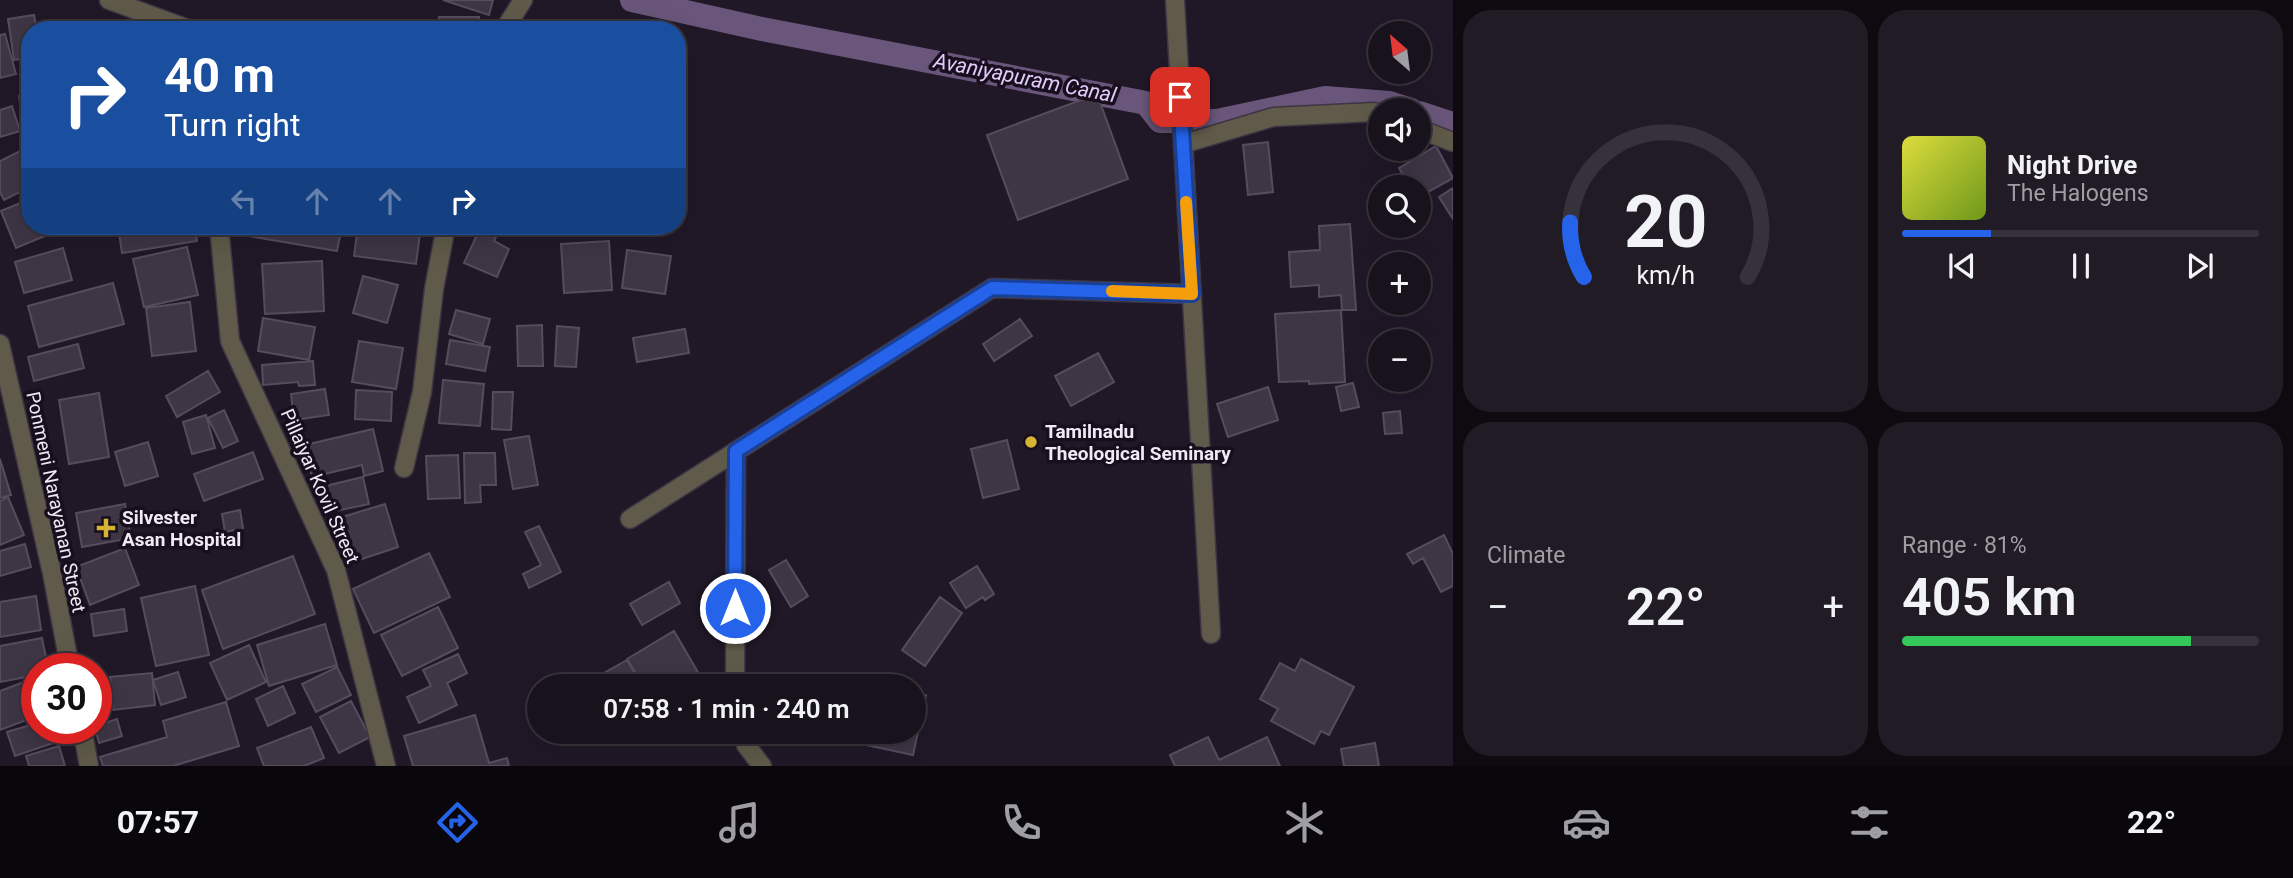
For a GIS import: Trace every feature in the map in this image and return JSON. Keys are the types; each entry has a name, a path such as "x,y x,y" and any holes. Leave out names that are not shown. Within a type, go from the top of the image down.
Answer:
{"street":[{"path":"109,0 166,21"},
{"path":"510,21 523,0"},
{"path":"1175,0 1211,634"},
{"path":"1183,144 1273,117 1368,112"},
{"path":"1431,134 1453,142"},
{"name":"Pillaiyar Kovil Street","path":"220,235 230,341 336,570 386,766"},
{"path":"404,468 422,392 434,289 444,235"},
{"path":"630,519 992,288 1192,294"},
{"name":"Ponmeni Narayanan Street","path":"0,344 52,573 67,653"},
{"path":"735,674 736,451"},
{"path":"85,744 89,766"},
{"path":"746,744 762,766"}],"building":[{"path":"443,0 493,0 489,15"},
{"path":"34,15 35,21 21,21 21,59 14,60 8,19"},
{"path":"439,17 479,17 479,21 439,21"},
{"path":"5,34 16,74 0,78 0,35"},
{"path":"1097,94 1128,179 1018,220 987,135"},
{"path":"12,106 20,131 0,137 0,110"},
{"path":"1268,142 1273,192 1248,195 1243,145"},
{"path":"1436,146 1453,178 1431,190 1431,175 1403,175 1399,168 1411,161 1431,161 1431,149"},
{"path":"21,150 21,192 4,200 0,192 0,161"},
{"path":"1453,188 1453,219 1439,197"},
{"path":"21,203 21,235 47,235 16,248 1,211"},
{"path":"1350,224 1356,310 1342,310 1341,295 1319,297 1319,285 1291,287 1289,252 1320,250 1319,226"},
{"path":"119,235 196,235 197,241 122,253"},
{"path":"242,235 340,235 337,251"},
{"path":"357,235 420,235 416,264 354,256"},
{"path":"477,235 497,235 494,241 509,249 497,277 464,263"},
{"path":"609,241 612,290 564,293 561,244"},
{"path":"187,247 198,295 144,307 133,259"},
{"path":"63,248 72,280 24,293 15,262"},
{"path":"627,250 671,256 665,294 622,288"},
{"path":"322,261 324,311 265,314 262,264"},
{"path":"363,276 398,285 387,323 353,313"},
{"path":"113,283 124,324 39,347 28,306"},
{"path":"190,302 196,351 152,356 146,308"},
{"path":"456,310 490,319 483,344 449,334"},
{"path":"1341,310 1345,382 1279,382 1275,314"},
{"path":"263,318 315,327 309,360 258,351"},
{"path":"1020,319 1032,336 994,361 983,344"},
{"path":"542,325 543,366 518,366 517,326"},
{"path":"557,326 579,328 576,367 555,366"},
{"path":"685,329 689,353 637,362 633,338"},
{"path":"450,340 490,347 485,371 446,364"},
{"path":"359,341 403,348 396,389 352,382"},
{"path":"78,344 84,368 34,381 28,357"},
{"path":"1098,353 1114,382 1071,406 1055,376"},
{"path":"313,361 315,385 299,386 298,382 263,385 262,365"},
{"path":"208,371 220,392 177,417 166,396"},
{"path":"443,380 484,384 480,426 439,423"},
{"path":"1353,383 1359,407 1341,411 1336,387"},
{"path":"1268,387 1278,420 1228,437 1217,404"},
{"path":"325,389 329,415 294,420 291,394"},
{"path":"356,390 392,392 391,421 355,419"},
{"path":"493,392 513,392 511,430 492,429"},
{"path":"99,393 109,457 69,464 59,400"},
{"path":"224,410 238,441 223,448 208,418"},
{"path":"1400,411 1402,433 1385,434 1383,413"},
{"path":"206,415 215,448 192,454 183,422"},
{"path":"373,429 383,471 364,476 362,465 312,477 305,445"},
{"path":"529,436 538,485 513,489 504,440"},
{"path":"1007,440 1019,489 983,498 971,449"},
{"path":"148,442 158,476 125,486 115,452"},
{"path":"253,452 263,479 204,501 194,474"},
{"path":"464,453 495,453 496,485 480,485 481,502 465,503"},
{"path":"458,455 460,498 428,499 426,456"},
{"path":"0,459 11,495 0,498"},
{"path":"363,477 369,504 331,512 325,486"},
{"path":"8,497 24,535 0,545 0,501"},
{"path":"125,504 131,538 82,547 76,513"},
{"path":"385,504 398,547 353,562 339,518"},
{"path":"240,510 243,528 225,532 222,514"},
{"path":"539,526 561,572 529,588 523,574 541,565 525,532"},
{"path":"1444,535 1453,554 1453,586 1441,592 1423,558 1413,564 1407,554"},
{"path":"25,544 31,567 0,576 0,551"},
{"path":"125,548 139,585 90,605 76,567"},
{"path":"429,553 450,597 374,633 353,589"},
{"path":"293,556 315,614 223,649 202,590"},
{"path":"786,560 808,596 791,607 769,570"},
{"path":"977,566 994,594 985,600 983,597 966,608 950,583"},
{"path":"669,582 680,603 642,625 630,604"},
{"path":"195,586 209,655 156,666 141,598"},
{"path":"36,596 41,630 0,637 0,602"},
{"path":"940,597 962,613 925,666 902,650"},
{"path":"438,607 458,648 402,676 381,635"},
{"path":"124,609 127,631 94,636 91,614"},
{"path":"325,624 337,665 269,686 257,645"},
{"path":"674,631 699,674 636,674 627,659"},
{"path":"42,638 45,653 21,653 21,678 0,682 0,646"},
{"path":"249,645 266,682 227,700 210,663"},
{"path":"458,654 467,673 447,683 457,705 419,723 407,697 431,686 423,670"},
{"path":"1301,659 1354,687 1329,735 1321,731 1314,744 1271,721 1278,709 1260,699 1280,663 1295,671"},
{"path":"627,660 635,674 602,674"},
{"path":"337,667 351,695 316,712 302,684"},
{"path":"178,672 186,697 161,705 153,680"},
{"path":"152,673 155,705 113,710 112,677"},
{"path":"21,683 21,722 0,730 0,691"},
{"path":"283,686 295,713 268,726 256,699"},
{"path":"351,701 370,737 339,753 320,717"},
{"path":"226,702 239,746 173,766 103,766 100,757 167,737 163,721"},
{"path":"475,715 489,763 507,758 509,766 413,766 404,736"},
{"path":"117,719 122,736 112,739 112,721"},
{"path":"311,727 324,758 304,766 264,766 257,748"},
{"path":"21,728 21,744 50,744 15,756 7,732"},
{"path":"1208,737 1219,760 1267,737 1280,766 1175,766 1170,755"},
{"path":"1375,743 1379,766 1344,766 1341,749"},
{"path":"861,744 915,744 913,755"},
{"path":"59,746 65,766 29,766 26,756"}],"waterway":[{"name":"Avaniyapuram Canal","path":"632,0 762,29 1146,103 1160,121 1217,121 1325,98 1368,101"},
{"name":"Avaniyapuram Canal","path":"1431,117 1453,124"}],"slow traffic":[{"path":"1112,291 1192,294 1186,202"}],"place":[{"name":"Tamilnadu Theological Seminary","path":"1031,442"},
{"name":"Silvester Asan Hospital","path":"106,528"}],"route":[{"path":"735,608 736,451 992,288 1192,294 1180,97"}]}
